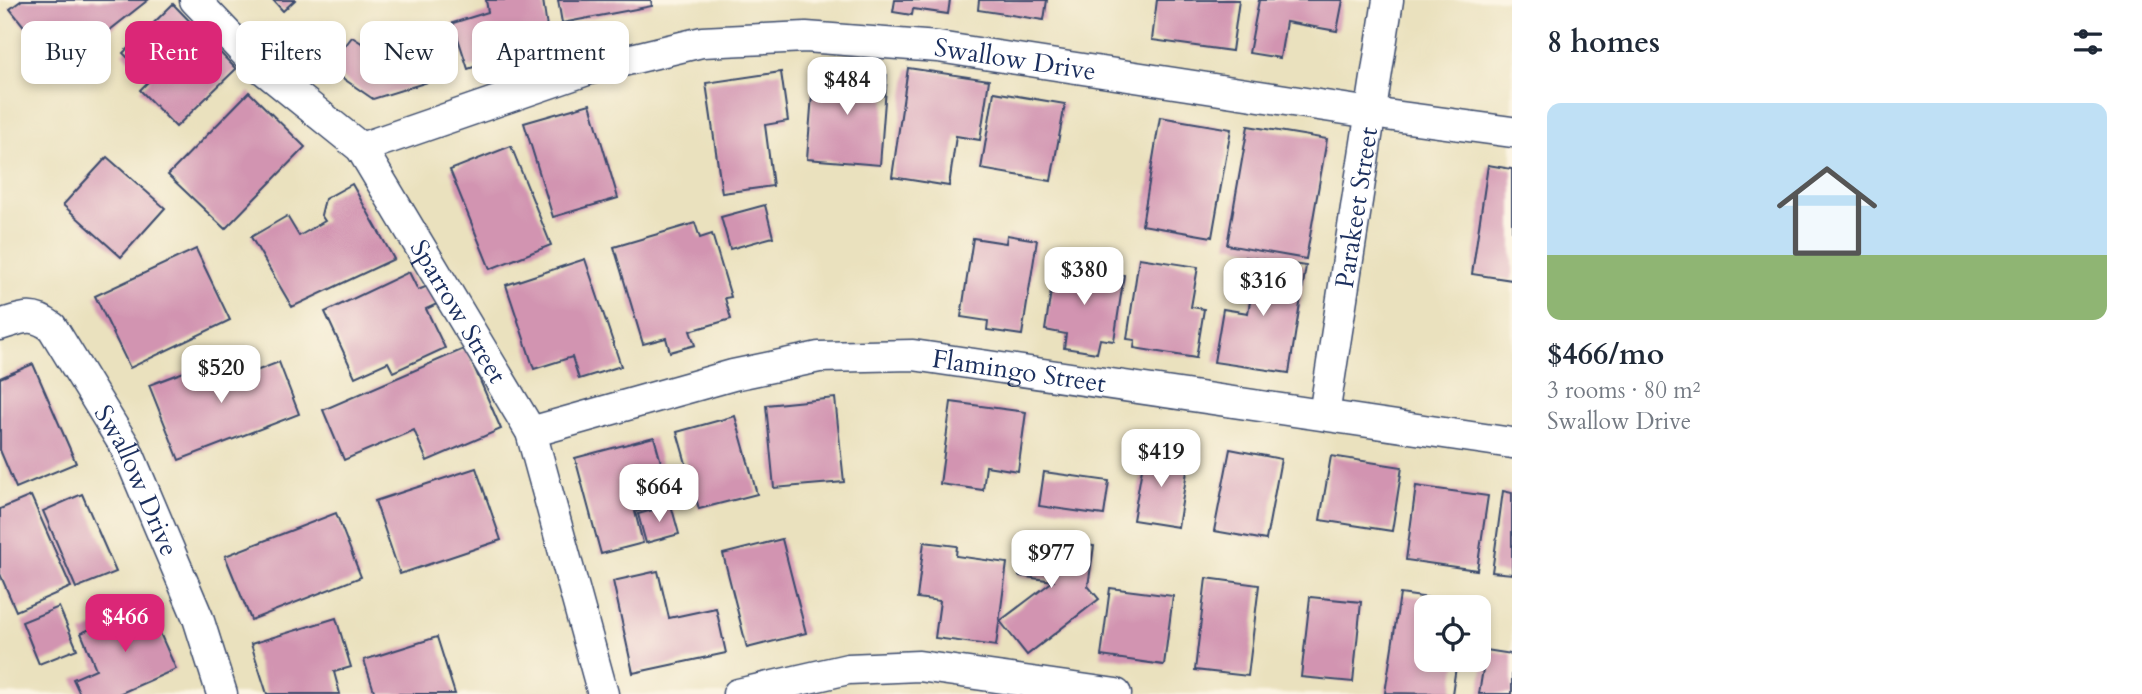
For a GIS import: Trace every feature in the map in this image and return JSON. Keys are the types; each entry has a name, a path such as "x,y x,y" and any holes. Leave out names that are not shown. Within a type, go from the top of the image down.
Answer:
{"street":[{"name":"Sparrow Street","path":"195,0 253,61 361,148 531,432 603,694"},
{"name":"Parakeet Street","path":"1324,415 1388,0"},
{"name":"Swallow Drive","path":"361,148 590,69 702,43 806,37 938,47 1512,132"},
{"name":"Swallow Drive","path":"0,325 31,317 41,319 52,327 127,448 198,618 222,694"},
{"name":"Flamingo Street","path":"531,432 733,375 820,357 914,355 1512,443"},
{"path":"738,694 848,669 919,666 1116,694"}],"building":[{"path":"22,0 148,0 111,29 111,21 21,23 10,9"},
{"path":"273,0 295,0 283,11"},
{"path":"486,0 543,0 546,21 472,21 472,68 468,69 458,38 458,21 488,12"},
{"path":"558,0 651,0 652,6 562,21"},
{"path":"895,0 950,0 948,14 913,9 912,15 893,12"},
{"path":"979,0 1047,0 1044,20 978,10"},
{"path":"1157,0 1239,0 1232,51 1152,40"},
{"path":"1259,0 1343,0 1337,31 1286,22 1280,58 1249,53"},
{"path":"173,4 189,21 156,21"},
{"path":"352,37 360,42 360,84 421,84 373,99 346,80 346,45"},
{"path":"222,55 236,69 222,83"},
{"path":"908,68 989,80 980,140 956,136 949,186 892,177"},
{"path":"814,69 887,75 880,165 807,159"},
{"path":"781,72 788,121 765,125 773,186 722,193 706,83"},
{"path":"146,84 220,84 176,127 140,90"},
{"path":"249,92 305,147 225,229 168,175"},
{"path":"994,92 1065,104 1051,181 981,169"},
{"path":"590,104 618,198 553,217 524,123"},
{"path":"1160,117 1231,129 1212,237 1142,225"},
{"path":"1248,126 1327,139 1306,259 1227,245"},
{"path":"511,146 551,245 490,269 450,170"},
{"path":"107,157 165,208 121,257 63,205"},
{"path":"1488,165 1512,169 1512,280 1472,274"},
{"path":"352,184 394,259 292,307 251,237 287,216 299,236 325,221 321,215 325,199"},
{"path":"765,205 773,237 730,249 721,217"},
{"path":"695,223 700,238 712,234 731,297 725,298 731,319 690,331 695,345 670,352 666,338 643,344 614,247"},
{"path":"1007,235 1037,240 1022,335 987,330 988,321 961,317 973,238 1006,243"},
{"path":"196,249 230,320 130,368 95,296"},
{"path":"1245,257 1306,266 1289,373 1214,362 1223,309 1248,313 1251,296 1240,294"},
{"path":"1139,258 1198,267 1191,307 1204,309 1196,358 1134,348 1135,340 1127,339"},
{"path":"585,259 621,366 579,379 572,357 534,369 506,285"},
{"path":"1055,265 1124,275 1114,341 1100,339 1097,353 1064,348 1066,334 1045,330"},
{"path":"409,272 418,290 428,286 437,304 426,309 445,348 393,372 388,362 355,377 325,312"},
{"path":"466,348 501,429 427,461 414,430 344,460 323,410"},
{"path":"224,357 233,380 279,362 299,414 179,460 149,385"},
{"path":"33,364 76,463 16,488 0,450 0,378"},
{"path":"835,398 844,482 774,488 766,405"},
{"path":"951,402 1026,412 1018,471 986,466 983,490 940,484"},
{"path":"735,416 757,494 699,509 677,432"},
{"path":"654,437 672,502 635,512 643,543 601,554 575,458"},
{"path":"1230,449 1281,459 1266,540 1214,531"},
{"path":"1145,451 1189,459 1178,527 1133,520"},
{"path":"1331,456 1402,467 1392,531 1320,520"},
{"path":"476,468 501,540 400,574 375,501"},
{"path":"1044,472 1109,481 1104,515 1039,506"},
{"path":"1416,486 1488,496 1477,570 1406,560"},
{"path":"1503,491 1512,493 1512,574 1492,572"},
{"path":"82,494 116,572 76,588 43,511"},
{"path":"31,496 71,587 16,611 0,574 0,509"},
{"path":"671,505 679,534 646,543 638,514"},
{"path":"336,513 361,577 251,620 225,556"},
{"path":"1025,536 1094,546 1088,586 1099,599 1027,655 1000,621 1053,581 1019,576"},
{"path":"782,539 806,633 747,648 723,554"},
{"path":"924,542 957,546 956,556 1007,563 996,646 935,638 940,601 917,598"},
{"path":"658,571 669,618 716,608 726,653 633,673 613,581"},
{"path":"1206,578 1259,585 1248,676 1195,670"},
{"path":"1110,588 1173,596 1164,665 1101,656"},
{"path":"1400,594 1414,596 1414,672 1455,672 1452,694 1385,693"},
{"path":"1310,597 1361,602 1353,682 1301,677"},
{"path":"147,604 176,669 119,694 80,694 73,679 96,669 81,633"},
{"path":"59,607 77,649 39,664 22,622"},
{"path":"336,618 351,667 334,672 340,694 267,694 251,644"},
{"path":"437,637 455,694 375,694 364,660"},
{"path":"1491,651 1512,654 1512,694 1479,694 1482,672 1491,672"}]}
